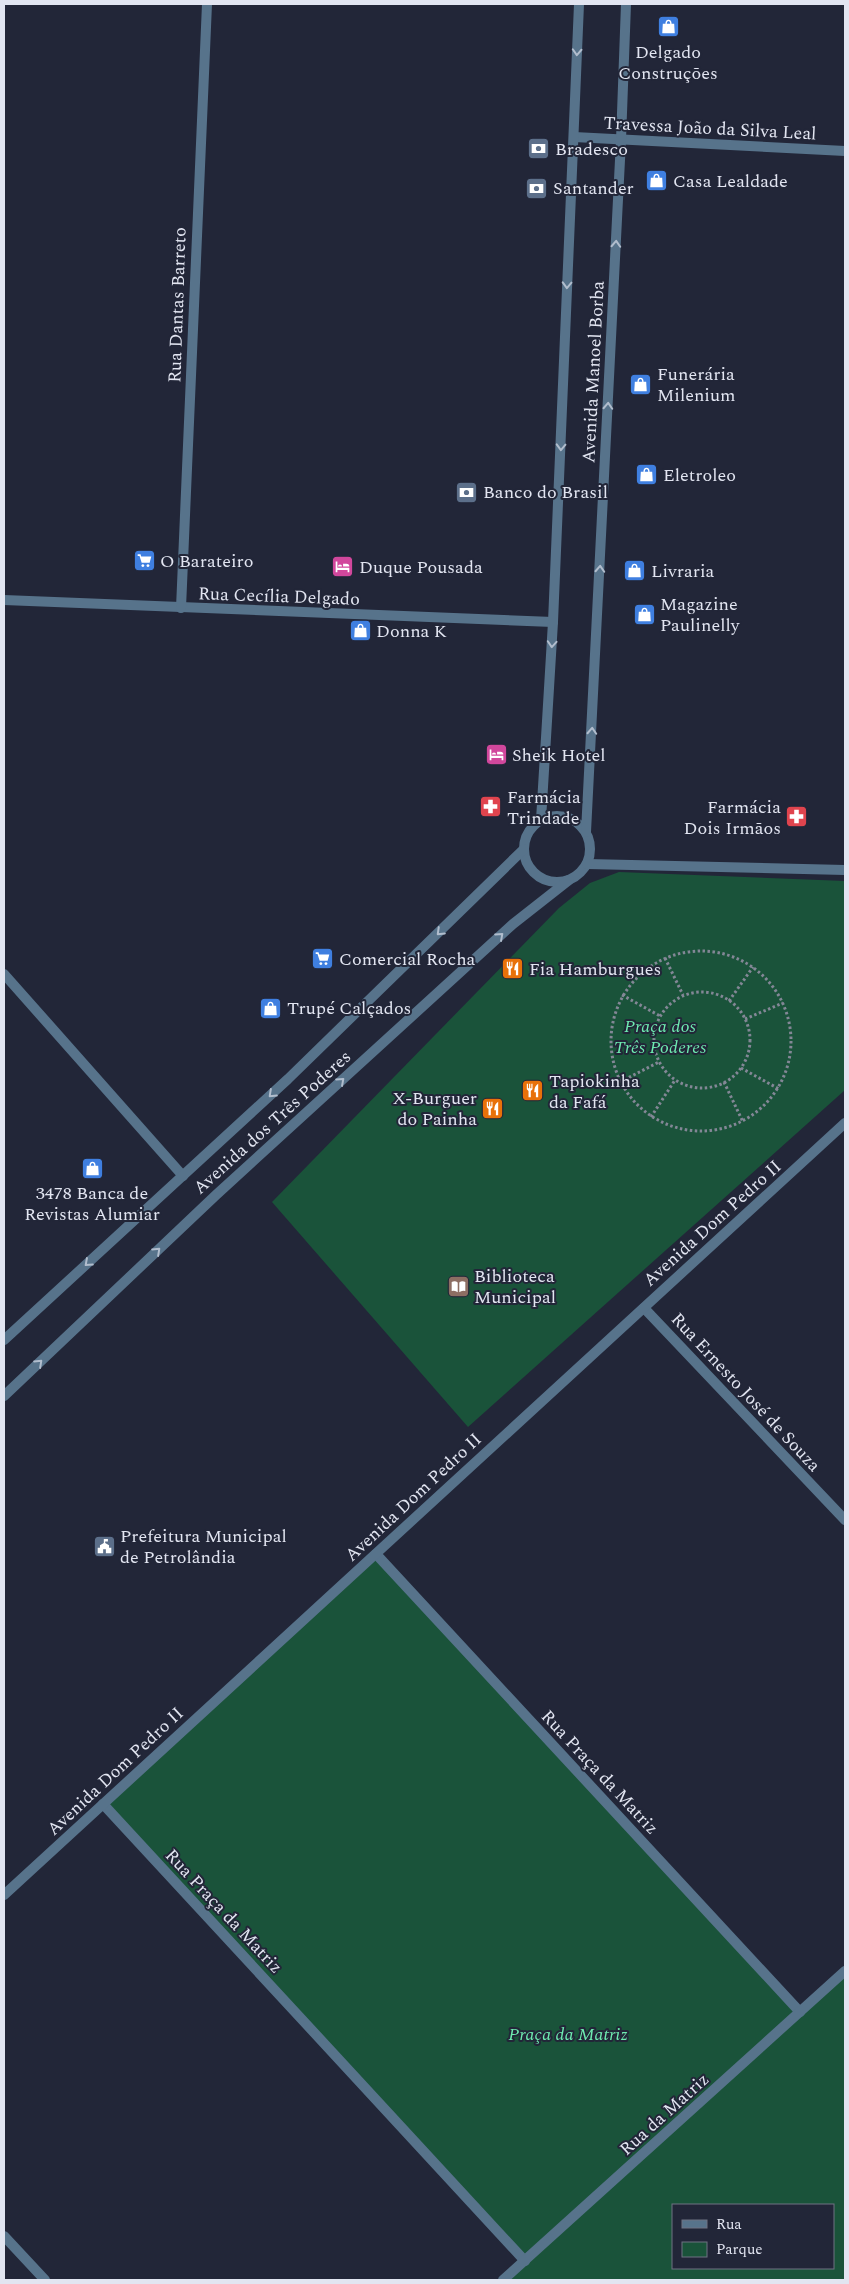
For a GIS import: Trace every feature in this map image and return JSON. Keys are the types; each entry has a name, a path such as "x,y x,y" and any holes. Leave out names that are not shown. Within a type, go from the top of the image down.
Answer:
{"street":[{"name":"Rua Dantas Barreto","path":"181,608 206,4"},
{"name":"Avenida Manoel Borba","path":"541,820 553,622 580,4"},
{"name":"Avenida Manoel Borba","path":"586,832 621,140 626,4"},
{"name":"Travessa João da Silva Leal","path":"574,137 845,151"},
{"name":"Rua Cecília Delgado","path":"4,600 553,622"},
{"path":"552,816 566,817 581,825 586,832 590,848 587,864 579,874 569,880 554,882 539,876 528,864 524,849 527,835 535,824 541,820 552,816"},
{"name":"Avenida dos Três Poderes","path":"4,1340 288,1079 524,849"},
{"path":"587,864 845,870"},
{"name":"Avenida dos Três Poderes","path":"4,1396 260,1155 513,924 569,880"},
{"path":"4,974 183,1176"},
{"name":"Avenida Dom Pedro II","path":"4,1895 845,1123"},
{"name":"Rua Ernesto José de Souza","path":"644,1308 845,1520"},
{"name":"Rua Praça da Matriz","path":"376,1554 800,2012"},
{"name":"Rua Praça da Matriz","path":"103,1804 525,2261"},
{"name":"Rua da Matriz","path":"504,2280 845,1971"},
{"path":"4,2236 45,2280"}],"path":[{"path":"697,951 730,956 753,967 772,985 783,1003 789,1018 792,1040 789,1066 779,1089 758,1112 743,1122 727,1128 704,1132 675,1128 651,1117 638,1105 620,1082 610,1041 614,1016 622,995 644,971 665,958 697,951"},
{"path":"665,958 683,995"},
{"path":"729,1001 753,967"},
{"path":"700,992 717,994 729,1001 740,1010 750,1039 748,1053 741,1068 724,1082 703,1088 688,1086 676,1080 659,1062 653,1040 660,1016 672,1002 683,995 700,992"},
{"path":"622,995 660,1016"},
{"path":"745,1020 783,1003"},
{"path":"620,1082 659,1062"},
{"path":"741,1068 779,1089"},
{"path":"651,1117 676,1080"},
{"path":"724,1082 743,1122"}],"green space":[{"name":"Praça dos Três Poderes","path":"619,872 845,881 845,1090 468,1427 272,1202 559,908 590,883"},
{"name":"Praça da Matriz","path":"376,1554 800,2012 845,1971 845,2280 503,2280 524,2261 103,1804"}],"place":[{"name":"Delgado Construções","path":"668,27"},
{"name":"Bradesco","path":"539,149"},
{"name":"Casa Lealdade","path":"657,181"},
{"name":"Santander","path":"537,188"},
{"name":"Funerária Milenium","path":"641,384"},
{"name":"Eletroleo","path":"647,475"},
{"name":"Banco do Brasil","path":"467,492"},
{"name":"O Barateiro","path":"144,561"},
{"name":"Duque Pousada","path":"343,567"},
{"name":"Livraria","path":"635,571"},
{"name":"Magazine Paulinelly","path":"644,614"},
{"name":"Donna K","path":"360,631"},
{"name":"Sheik Hotel","path":"496,755"},
{"name":"Farmácia Trindade","path":"491,807"},
{"name":"Farmácia Dois Irmãos","path":"797,817"},
{"name":"Comercial Rocha","path":"323,959"},
{"name":"Fia Hamburgues","path":"513,969"},
{"name":"Trupé Calçados","path":"271,1008"},
{"name":"Tapiokinha da Fafá","path":"533,1091"},
{"name":"X-Burguer do Painha","path":"493,1108"},
{"name":"3478 Banca de Revistas Alumiar","path":"92,1168"},
{"name":"Biblioteca Municipal","path":"458,1286"},
{"name":"Prefeitura Municipal de Petrolândia","path":"104,1546"}]}
